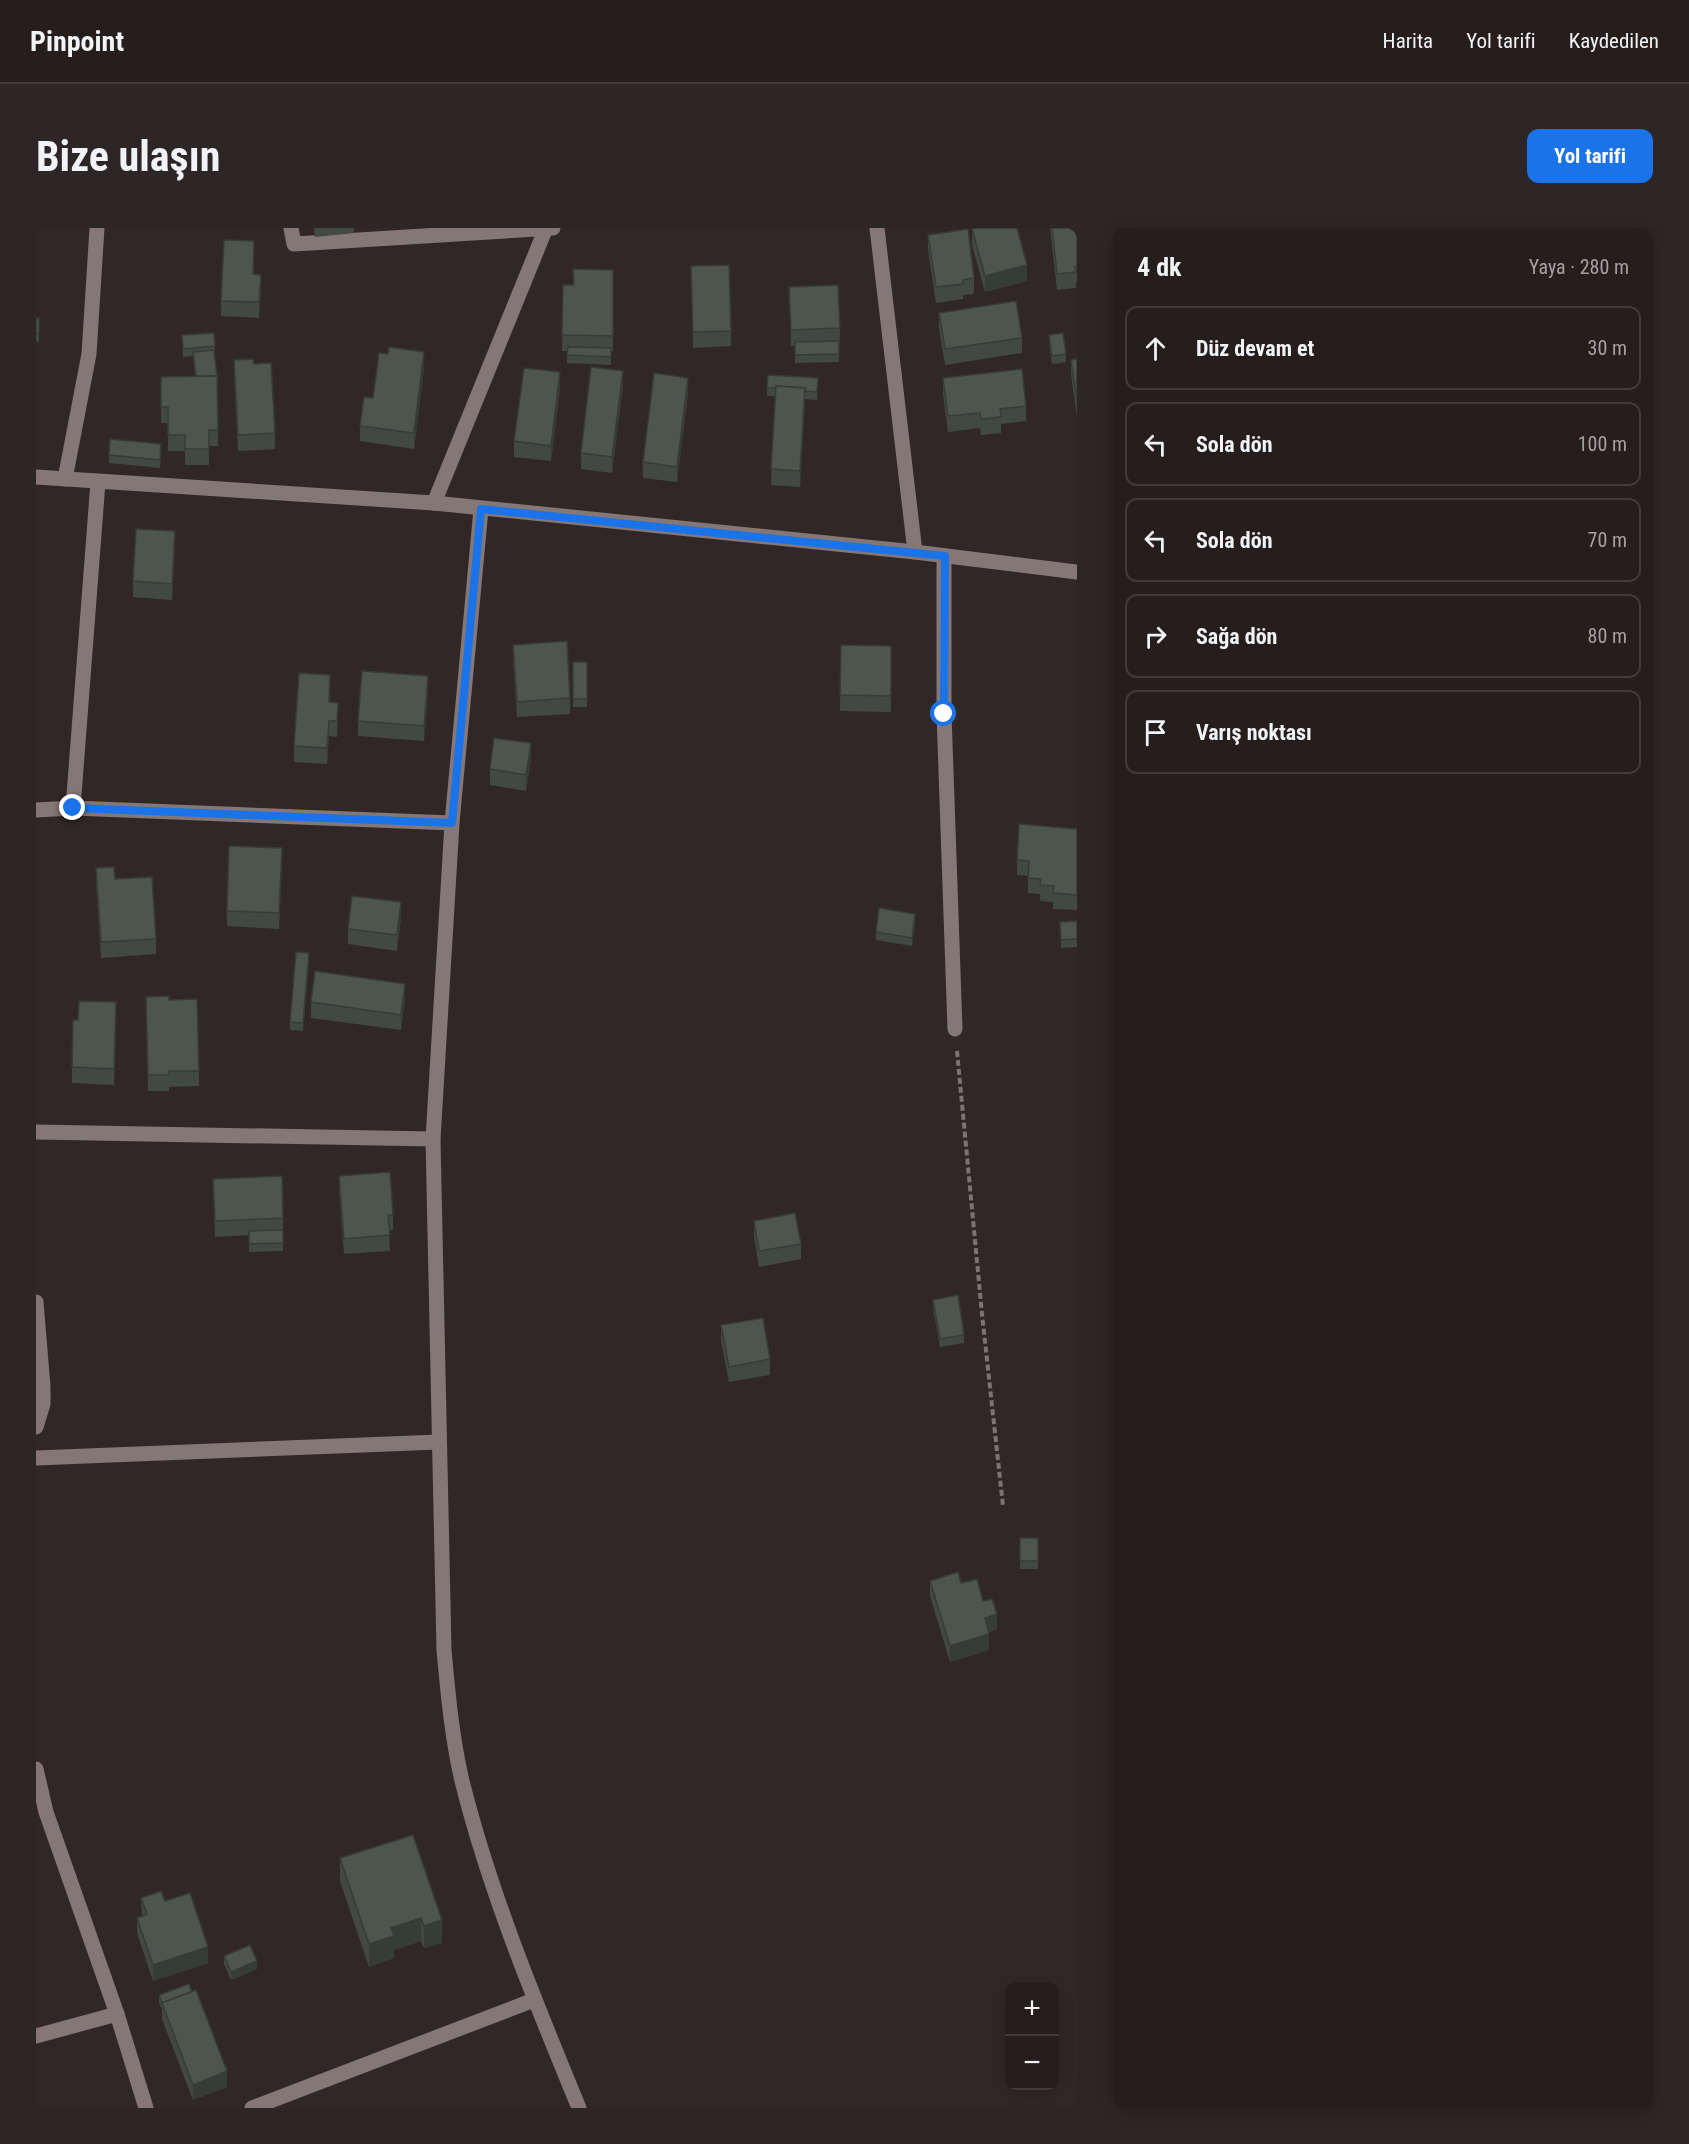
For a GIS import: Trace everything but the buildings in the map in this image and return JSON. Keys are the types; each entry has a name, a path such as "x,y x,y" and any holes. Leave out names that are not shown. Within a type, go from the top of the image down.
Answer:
{"street":[{"path":"65,479 89,354 97,228"},
{"path":"291,228 294,244 556,228"},
{"path":"434,503 546,228"},
{"path":"877,228 915,552"},
{"path":"36,477 434,503 915,552 1077,572"},
{"path":"73,808 98,482"},
{"path":"481,509 452,823 433,1139 444,1650 451,1722 462,1780 481,1849 534,2000 579,2108"},
{"path":"945,556 944,714 955,1029"},
{"path":"36,810 73,808 452,823"},
{"path":"36,1132 433,1139"},
{"path":"36,1302 44,1386 43,1404 36,1427"},
{"path":"36,1458 439,1442"},
{"path":"36,1769 46,1812 117,2014 146,2108"},
{"path":"252,2108 534,2000"},
{"path":"36,2036 117,2014"}],"path":[{"path":"955,1029 1003,1506"}],"route":[{"path":"73,808 452,823 481,509 945,556 944,714"}]}
